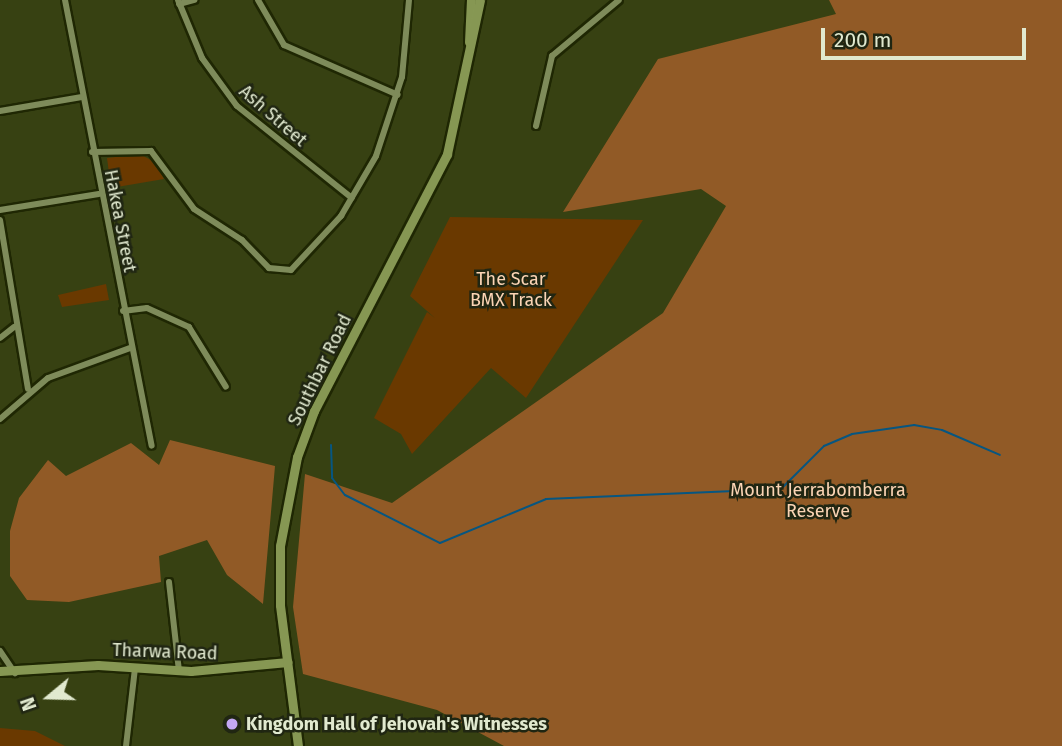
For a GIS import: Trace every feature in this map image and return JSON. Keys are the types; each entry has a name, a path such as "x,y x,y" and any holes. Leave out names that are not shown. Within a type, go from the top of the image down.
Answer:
{"main road":[{"name":"Southbar Road","path":"470,68 471,0"},
{"name":"Southbar Road","path":"298,746 288,662 280,546 298,457 312,415 447,154 470,68 480,0"},
{"name":"Tharwa Road","path":"0,671 15,673 135,668 178,671 288,662"}],"street":[{"name":"Hakea Street","path":"65,0 99,194 152,446"},
{"path":"178,2 194,0"},
{"path":"258,0 284,45 398,95"},
{"path":"92,152 133,147 159,156 194,209 280,272 301,263 352,198 398,95 410,0"},
{"path":"536,126 552,56 619,0"},
{"name":"Ash Street","path":"178,2 202,58 236,106 352,198"},
{"path":"0,111 82,97"},
{"path":"0,211 99,194"},
{"path":"0,220 13,327 21,335 28,389"},
{"path":"123,311 147,308 189,327 226,387"},
{"path":"0,338 13,327"},
{"path":"0,419 28,389 74,364 130,348"},
{"path":"169,582 178,671"},
{"path":"0,651 15,673"},
{"path":"126,746 135,668"}],"green space":[{"name":"Mount Jerrabomberra Reserve","path":"829,0 1062,0 1062,746 504,746 437,710 303,674 293,607 305,474 392,503 663,313 726,206 701,189 563,212 658,59 836,14"},
{"path":"140,154 156,163 164,179 111,188 107,158"},
{"name":"The Scar BMX Track","path":"450,217 643,220 526,398 491,368 412,454 401,434 374,418 427,312 435,318 410,296"},
{"path":"106,284 109,300 62,307 58,295"},
{"path":"170,440 275,466 263,604 227,575 207,540 159,556 161,582 69,602 27,600 10,576 10,531 19,498 48,460 66,476 131,443 159,465"},
{"path":"0,728 35,731 65,746 0,746"}],"waterway":[{"path":"331,445 332,478 345,495 440,543 546,499 781,489 824,446 852,434 914,425 942,430 1000,455"}],"place":[{"name":"Kingdom Hall of Jehovah's Witnesses","path":"232,724"}]}
